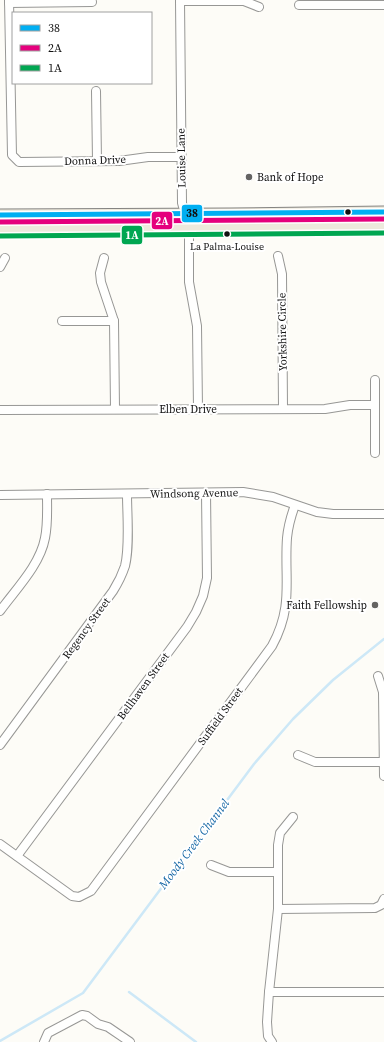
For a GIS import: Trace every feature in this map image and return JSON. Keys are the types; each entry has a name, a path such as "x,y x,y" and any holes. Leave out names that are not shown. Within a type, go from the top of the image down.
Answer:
{"main road":[{"path":"0,215 384,212"},
{"path":"271,214 271,227"},
{"path":"0,229 384,226"}],"street":[{"path":"9,1 92,2"},
{"name":"Donna Drive","path":"9,1 12,155 19,162 119,161 148,157 181,157"},
{"path":"180,1 244,1 259,6"},
{"name":"Louise Lane","path":"180,1 182,203 189,228 189,282 197,326 198,409"},
{"path":"299,5 384,5"},
{"path":"96,90 97,161"},
{"name":"Yorkshire Circle","path":"278,256 282,274 283,409"},
{"path":"0,267 5,258"},
{"path":"104,258 100,273 101,282 114,321 115,409"},
{"path":"62,321 114,321"},
{"path":"375,380 375,453"},
{"name":"Elben Drive","path":"0,410 325,409 350,405 375,405"},
{"name":"Windsong Avenue","path":"0,495 243,492 273,497 316,512 333,514 384,514"},
{"name":"Bellhaven Street","path":"17,856 182,634 196,612 203,596 207,578 206,493"},
{"path":"0,611 31,569 39,555 45,540 47,526 47,494"},
{"name":"Regency Street","path":"0,745 113,592 120,580 125,565 127,549 126,494"},
{"name":"Suffield Street","path":"17,856 72,896 79,897 91,891 272,646 279,632 287,602 287,538 288,527 295,505"},
{"path":"378,676 383,692 384,776"},
{"path":"298,755 315,762 384,762"},
{"path":"271,1042 268,1036 267,1022 278,909 278,845 280,833 293,817"},
{"path":"0,844 17,856"},
{"path":"211,865 229,872 278,872"},
{"path":"278,909 375,908 382,902"},
{"path":"269,992 384,992"},
{"path":"44,1042 48,1033 82,1015 87,1016 98,1024 108,1027 130,1042"}],"waterway":[{"name":"Moody Creek Channel","path":"0,1041 83,993 254,764 293,719 333,680 384,639"},
{"path":"129,992 196,1042"}],"transit line":[{"name":"38","path":"0,215 384,212"},
{"name":"2A","path":"0,222 384,219"},
{"name":"1A","path":"0,236 384,233"}],"place":[{"name":"Bank of Hope","path":"249,177"},
{"name":"La Palma-Louise","path":"227,234"},
{"name":"Faith Fellowship","path":"375,605"}]}
